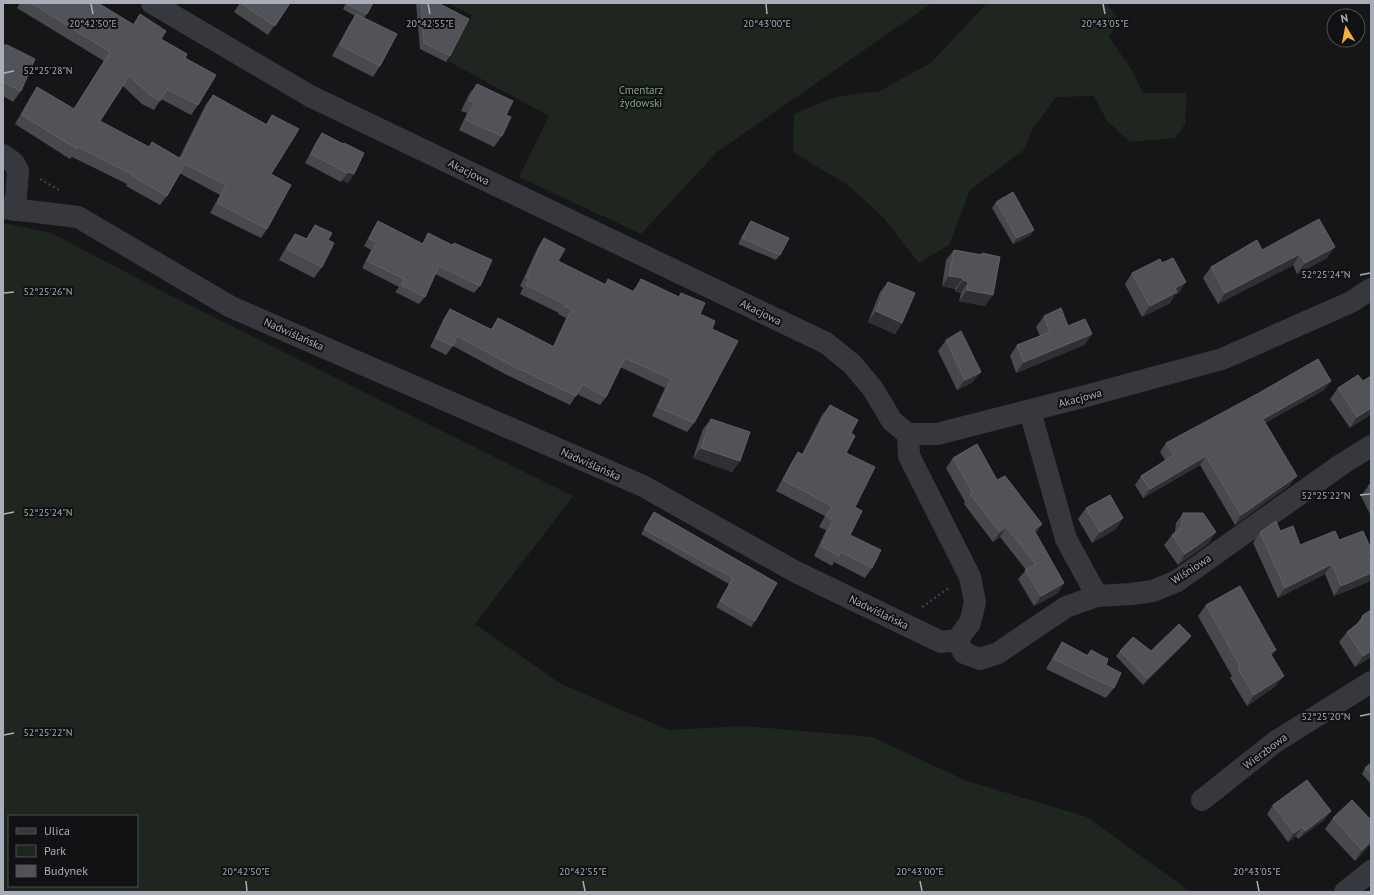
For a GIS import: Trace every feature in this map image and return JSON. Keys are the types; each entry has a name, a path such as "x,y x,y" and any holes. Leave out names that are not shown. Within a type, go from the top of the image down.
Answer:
{"street":[{"name":"Akacjowa","path":"152,3 310,96 826,343 852,364 873,389 892,421 908,434 938,434 1030,411 1222,359 1351,302 1371,289"},
{"name":"Nadwiślańska","path":"3,155 14,163 18,171 9,209 78,217 231,307 643,486 794,571 941,642 957,640"},
{"path":"1030,411 1066,539 1097,596"},
{"path":"908,434 909,456 970,577 975,602 970,623 957,640"},
{"name":"Wiśniowa","path":"957,640 964,653 980,659 998,653 1066,607 1097,596 1153,591 1177,581 1342,464 1371,446"},
{"name":"Wierzbowa","path":"1202,800 1275,742 1371,682"},
{"path":"1345,892 1371,871"}],"green space":[{"name":"Cmentarz żydowski","path":"447,3 932,3 717,152 641,234 519,177 549,116 448,61 472,15"},
{"path":"987,3 1106,3 1119,20 1109,37 1131,69 1143,93 1187,93 1185,124 1175,138 1130,142 1107,121 1094,96 1056,97 1032,130 1024,150 970,190 949,245 919,263 883,217 848,185 793,152 794,114 835,97 880,91 932,62"},
{"path":"3,223 51,233 179,300 573,496 475,624 561,684 668,730 744,726 872,737 967,781 1087,817 1191,892 3,892"}],"building":[{"path":"31,3 98,3 134,25 140,14 166,31 161,39 187,54 185,58 216,75 198,105 167,89 160,101 149,94 129,76 100,121 149,147 152,142 181,159 213,95 267,125 272,115 299,129 271,174 291,185 267,229 217,203 226,185 185,164 167,196 132,176 133,175 78,147 77,149 22,115 37,87 74,109 110,52"},
{"path":"241,3 290,3 275,26"},
{"path":"347,3 373,3 367,14"},
{"path":"421,3 438,3 469,19 450,56 424,43"},
{"path":"356,14 397,34 380,66 340,45"},
{"path":"3,45 7,45 35,59 21,91 3,82"},
{"path":"477,84 513,101 506,115 511,117 502,136 466,120 474,103 469,100"},
{"path":"322,133 364,153 354,174 347,173 311,154"},
{"path":"1013,192 1034,230 1017,238 996,202"},
{"path":"1319,219 1335,247 1305,263 1300,254 1225,293 1211,267 1257,240 1262,250"},
{"path":"378,221 423,244 428,233 452,245 454,243 492,260 480,286 439,266 425,297 401,285 404,279 367,261 377,242 369,239"},
{"path":"751,221 789,238 780,255 742,238"},
{"path":"315,225 332,233 328,240 334,243 322,267 287,249 295,234 307,239"},
{"path":"544,238 565,249 558,261 606,285 608,279 634,292 641,279 679,297 681,293 705,303 700,314 715,321 712,329 738,341 694,423 658,407 671,379 625,358 606,397 582,384 576,396 511,365 457,336 453,346 436,338 450,309 492,330 498,318 554,347 572,309 526,285 529,279 526,278"},
{"path":"954,250 982,255 982,253 1000,257 993,295 967,290 968,282 963,280 963,278 949,276"},
{"path":"1173,258 1186,282 1175,288 1177,292 1150,306 1132,273 1160,259 1162,263"},
{"path":"888,282 915,293 902,323 876,311"},
{"path":"1061,308 1068,326 1085,319 1092,334 1024,362 1017,345 1050,332 1044,316"},
{"path":"961,331 981,372 965,380 946,340"},
{"path":"1318,359 1331,381 1263,419 1297,476 1241,515 1206,456 1150,489 1141,476 1174,455 1166,443 1259,393"},
{"path":"1358,375 1363,381 1371,376 1371,408 1357,417 1338,388"},
{"path":"830,405 858,420 851,433 855,436 846,453 875,467 855,507 862,511 850,535 881,550 872,568 841,552 839,556 821,546 833,520 826,516 832,506 783,480 798,452 803,455"},
{"path":"711,419 750,432 740,461 701,448"},
{"path":"977,444 997,480 1005,476 1042,524 1034,530 1064,583 1041,596 1025,570 1036,564 1006,527 1000,532 970,494 973,493 953,458"},
{"path":"1110,495 1123,518 1100,532 1086,508"},
{"path":"654,512 777,583 755,621 720,601 733,578 644,529"},
{"path":"1183,513 1203,513 1216,532 1185,554 1172,535 1181,528"},
{"path":"1276,521 1280,531 1293,526 1300,545 1335,531 1339,540 1363,531 1371,549 1371,552 1368,554 1371,561 1371,573 1341,586 1332,564 1285,588 1260,532"},
{"path":"1240,586 1276,650 1270,653 1284,676 1254,695 1238,668 1240,666 1206,605"},
{"path":"1371,610 1371,651 1363,656 1347,632 1361,621 1363,615"},
{"path":"1179,624 1191,636 1147,679 1120,651 1133,637 1151,651"},
{"path":"1062,642 1088,656 1091,650 1108,659 1106,665 1121,673 1114,688 1054,659"},
{"path":"1371,763 1371,774 1365,768"},
{"path":"1307,780 1331,811 1305,831 1302,827 1294,833 1273,805"},
{"path":"1352,800 1371,820 1371,841 1362,850 1333,818"}]}
